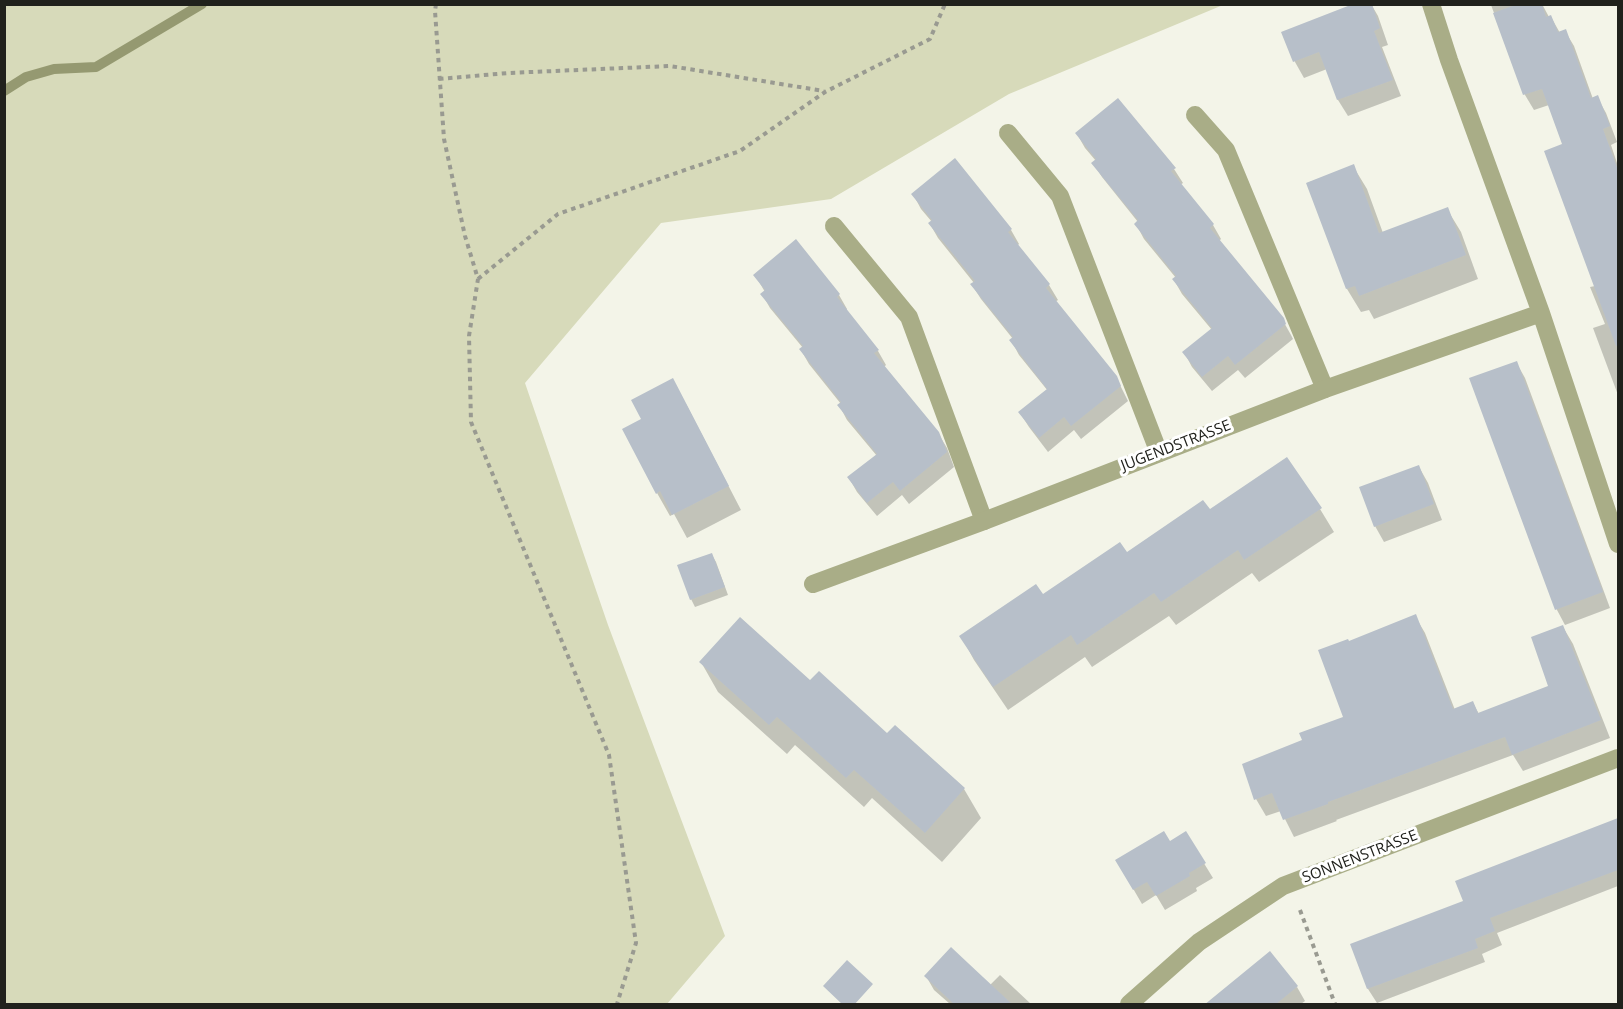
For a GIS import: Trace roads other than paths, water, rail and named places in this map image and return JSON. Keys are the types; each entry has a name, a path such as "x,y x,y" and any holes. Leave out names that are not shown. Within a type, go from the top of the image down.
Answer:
{"street":[{"path":"1431,4 1449,60 1541,313 1618,544"},
{"path":"1195,115 1226,150 1325,389"},
{"path":"1008,133 1060,196 1159,453"},
{"path":"834,226 909,317 984,521"},
{"name":"JUGENDSTRASSE","path":"813,584 984,521 1325,389 1541,313"},
{"name":"SONNENSTRASSE","path":"1129,1005 1199,942 1283,886 1618,758"}],"waterway":[{"path":"4,91 26,77 54,69 96,67 202,4"}]}
